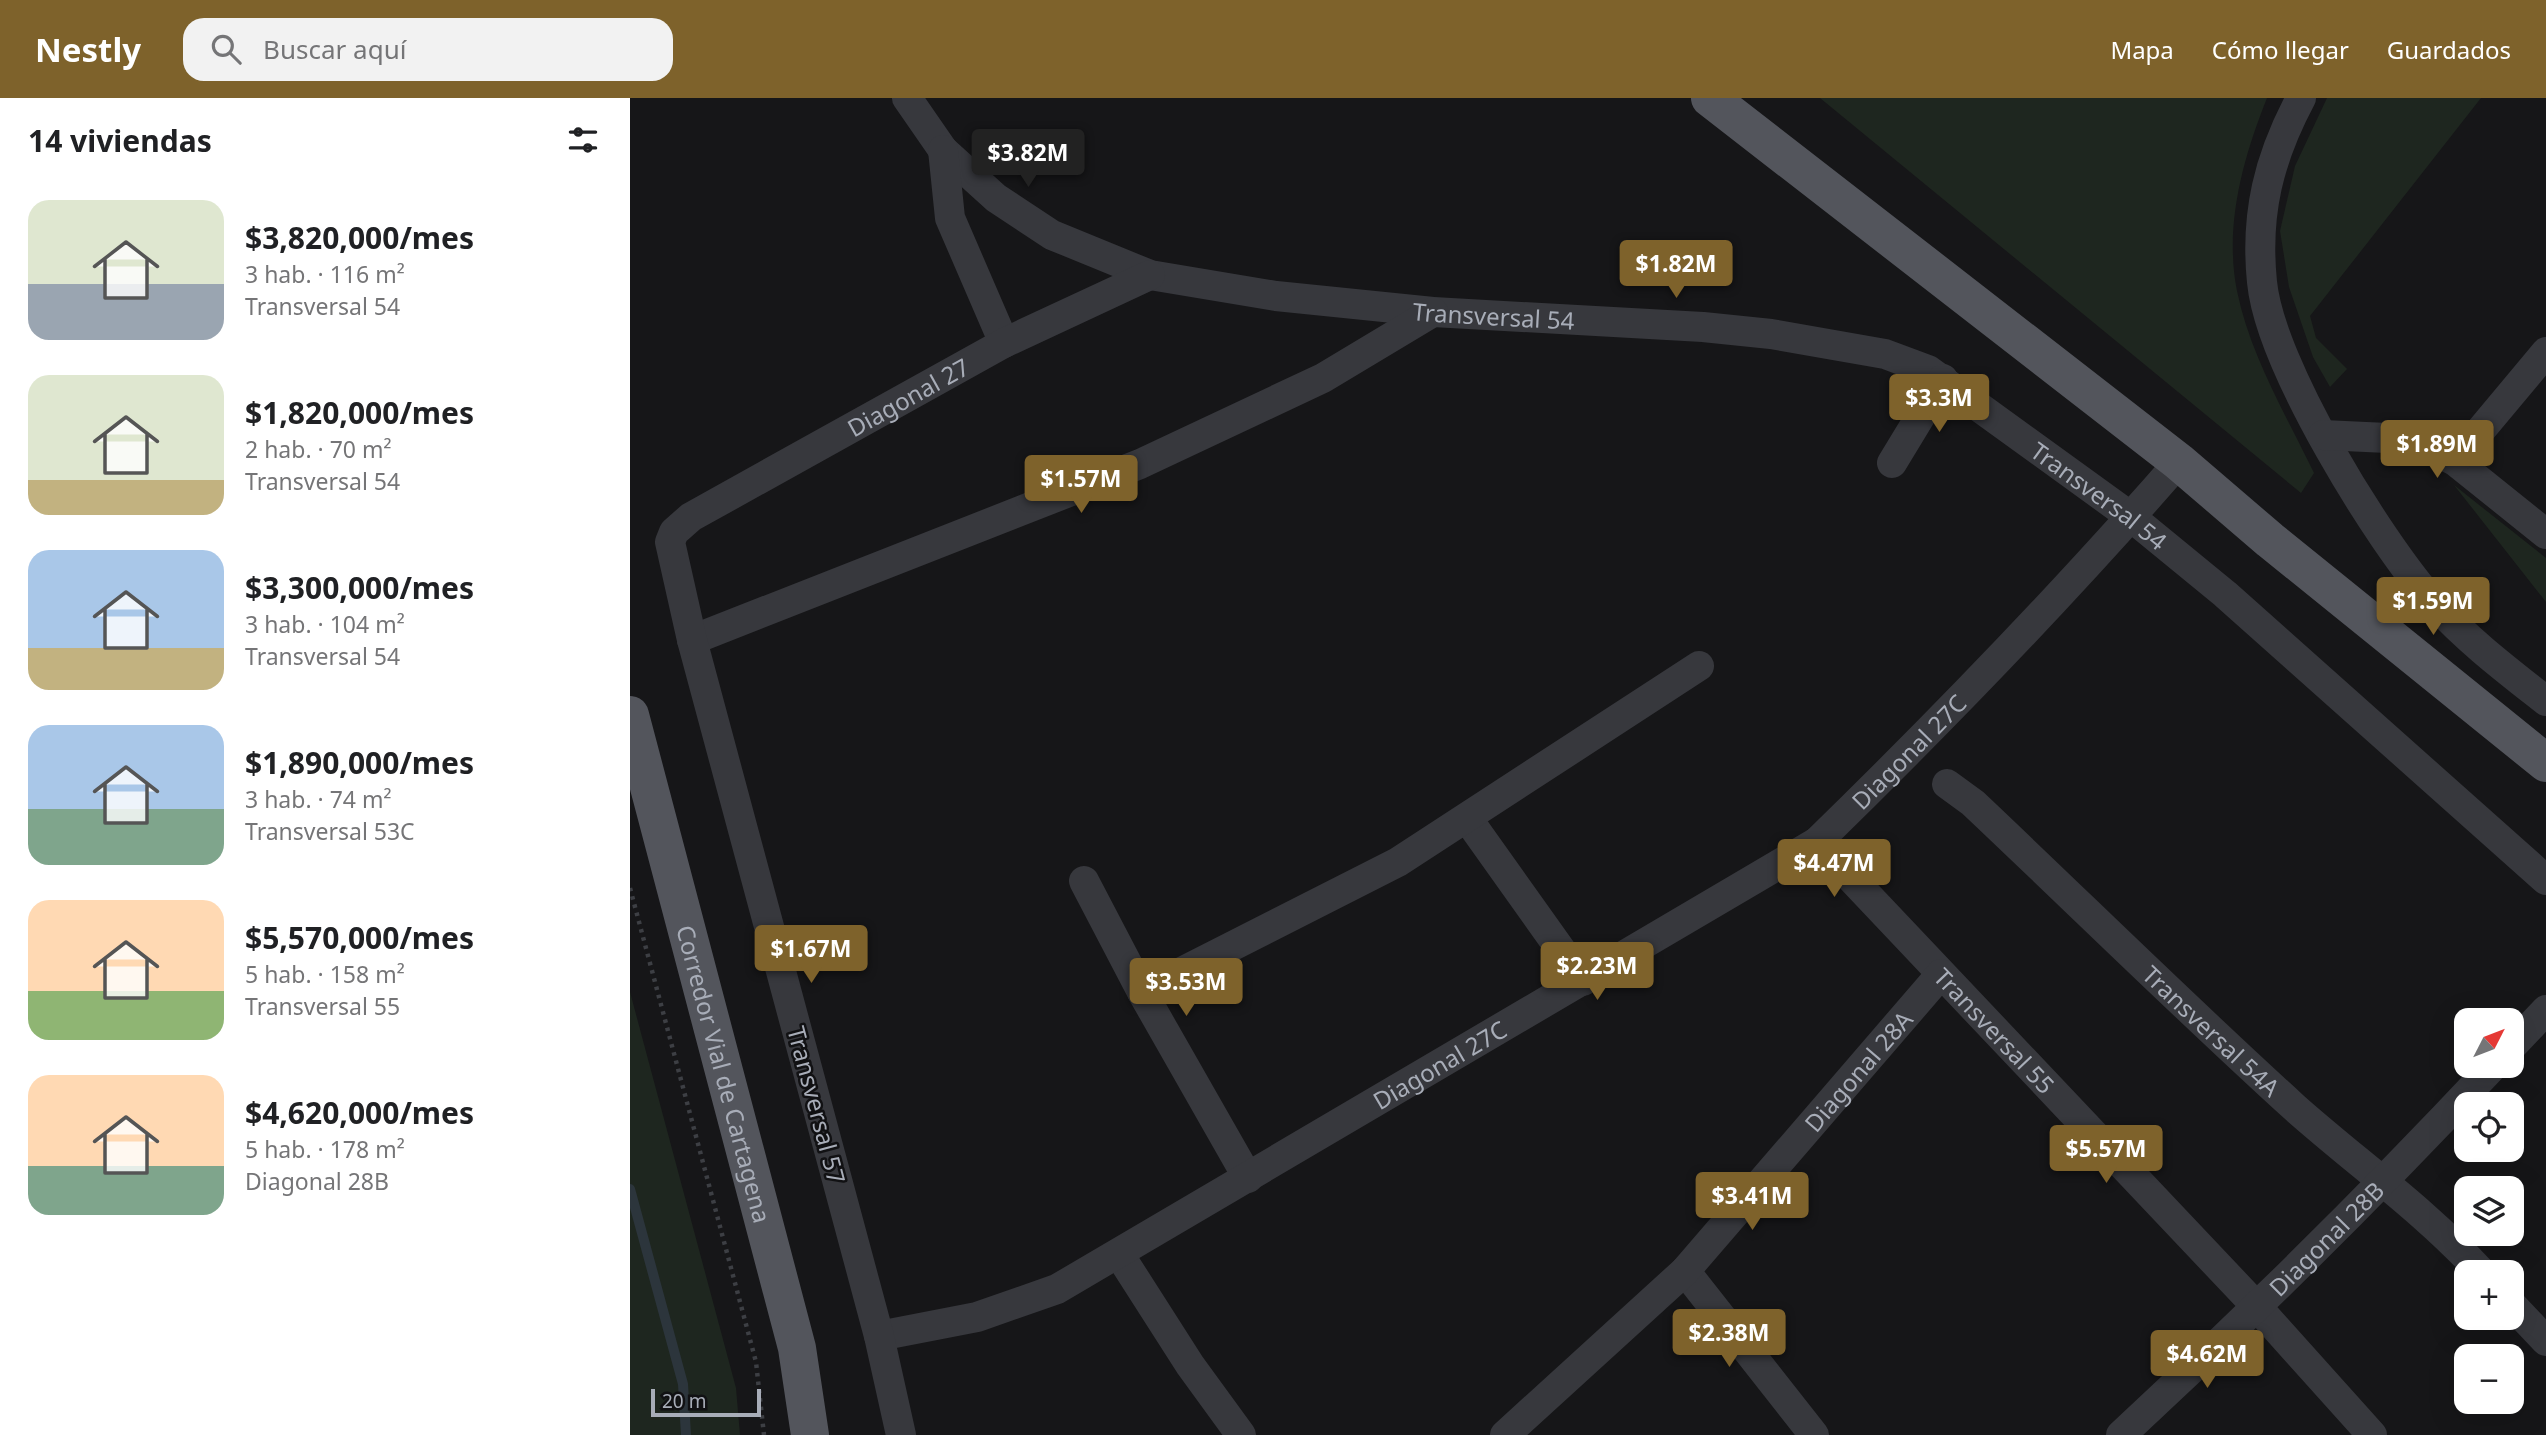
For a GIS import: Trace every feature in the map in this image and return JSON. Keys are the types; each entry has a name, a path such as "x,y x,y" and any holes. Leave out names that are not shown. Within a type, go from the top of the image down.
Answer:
{"main road":[{"path":"1710,98 2179,461 2270,540 2546,763"},
{"name":"Corredor Vial de Cartagena","path":"630,715 797,1348 810,1435"}],"street":[{"name":"Transversal 54","path":"907,98 943,150 996,198 1052,235 1150,275 1276,296 1433,312 1703,327 1771,334 1885,354 1928,370 2131,517 2225,594 2546,880"},
{"path":"2301,98 2272,160 2263,205 2262,284 2287,361 2323,435 2375,522 2435,604 2546,702"},
{"path":"943,150 950,218 1004,342"},
{"name":"Diagonal 27","path":"674,532 691,517 1004,342 1150,275"},
{"path":"692,640 1140,464 1323,378 1433,312"},
{"path":"2455,461 2546,352"},
{"path":"1892,463 1943,379"},
{"path":"2323,435 2409,439 2455,461 2546,534"},
{"name":"Diagonal 27C","path":"879,1336 977,1317 1056,1289 1583,981 1825,851 1913,748 2131,517 2179,461"},
{"name":"Transversal 57","path":"674,532 670,542 672,555 692,640 879,1336 901,1435"},
{"path":"1142,992 1398,862 1699,666"},
{"name":"Transversal 54A","path":"1948,784 1973,803 2295,1108 2385,1181 2470,1260"},
{"path":"1467,818 1583,981"},
{"name":"Transversal 55","path":"1825,851 1872,904 2258,1308 2372,1435"},
{"path":"1084,881 1142,992 1248,1178"},
{"name":"Diagonal 28A","path":"1505,1435 1685,1271 1941,974"},
{"path":"2524,1033 2546,1010"},
{"name":"Diagonal 28B","path":"2121,1435 2258,1308 2385,1181 2482,1078"},
{"path":"1119,1254 1190,1365 1241,1435"},
{"path":"1685,1271 1814,1435"},
{"path":"2524,1318 2546,1342"}],"path":[{"path":"630,888 756,1362 764,1435"}],"shaded area":[{"path":"1820,98 2267,98 2250,144 2238,193 2234,217 2234,267 2237,291 2251,338 2270,384 2314,473 2301,493"},
{"path":"2327,98 2481,98 2310,316 2316,338 2347,369 2330,387 2313,357 2289,287 2280,231 2295,166"},
{"path":"2454,485 2546,558 2546,602"},
{"path":"630,992 736,1388 740,1435 630,1435"}],"waterway":[{"path":"630,1189 683,1384 686,1435"}]}
